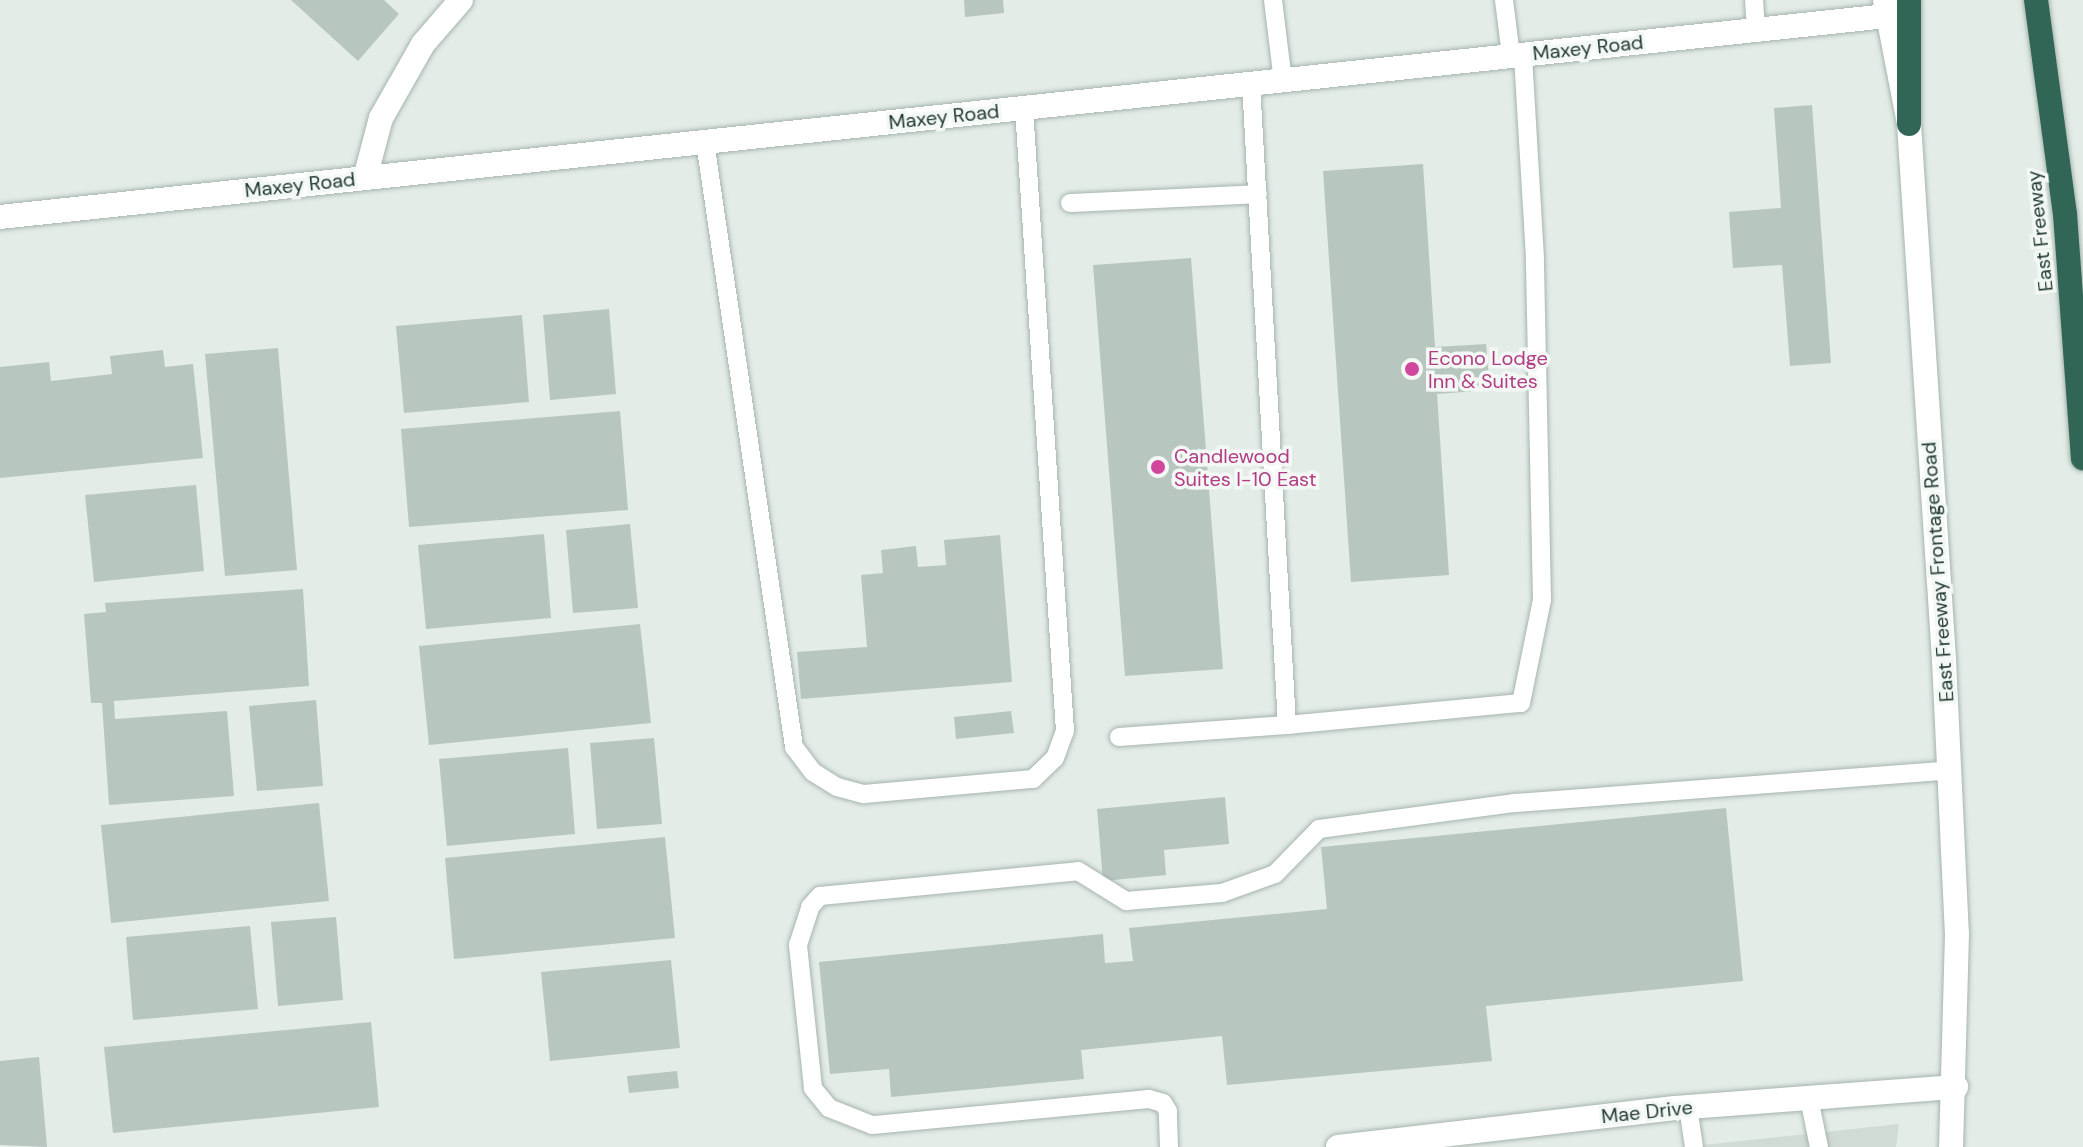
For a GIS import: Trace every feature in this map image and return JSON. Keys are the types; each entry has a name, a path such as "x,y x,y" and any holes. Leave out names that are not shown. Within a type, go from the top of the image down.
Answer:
{"highway":[{"path":"1909,0 1909,124"},
{"name":"East Freeway","path":"2036,0 2065,214 2083,458"}],"street":[{"path":"365,178 381,118 423,44 461,0"},
{"name":"Maxey Road","path":"0,217 1756,30 1886,8"},
{"name":"East Freeway Frontage Road","path":"1886,8 1909,124 1949,770 1956,1087 1951,1147"},
{"name":"Mae Drive","path":"1338,1147 1424,1143 1688,1107 1956,1087"}],"lane":[{"path":"1273,0 1283,81"},
{"path":"1119,737 1521,703 1542,600 1542,454 1517,55 1504,0"},
{"path":"1754,0 1756,30"},
{"path":"1251,84 1287,725"},
{"path":"705,142 794,747 813,772 837,787 864,794 1033,779 1055,758 1065,731 1024,108"},
{"path":"1070,203 1258,194"},
{"path":"1169,1147 1168,1111 1163,1103 1149,1099 872,1125 829,1108 813,1088 798,945 810,907 820,896 1078,871 1126,901 1222,893 1275,874 1319,829 1515,803 1949,770"},
{"path":"1809,1098 1819,1147"},
{"path":"1688,1107 1694,1147"}],"shaded area":[{"path":"1899,1124 1896,1147 1685,1147"}],"building":[{"path":"291,0 384,0 399,14 358,61"},
{"path":"964,0 1003,0 1004,13 965,17"},
{"path":"1812,105 1831,363 1790,366 1782,265 1733,268 1729,212 1781,208 1774,108"},
{"name":"Econo Lodge Inn & Suites","path":"1423,164 1435,347 1486,344 1490,390 1437,394 1449,575 1351,582 1323,171"},
{"name":"Candlewood Suites I-10 East","path":"1191,258 1223,669 1125,676 1093,265"},
{"path":"609,309 616,394 550,400 543,315"},
{"path":"522,315 529,402 404,413 396,326"},
{"path":"278,348 297,570 225,576 205,354"},
{"path":"163,350 165,367 193,364 203,458 0,478 0,367 49,362 51,381 112,374 110,356"},
{"path":"620,411 628,510 409,527 401,429"},
{"path":"196,485 204,571 94,582 85,495"},
{"path":"630,524 638,608 573,613 566,530"},
{"path":"544,534 551,618 426,629 418,545"},
{"path":"1000,535 1012,682 801,699 797,652 867,647 861,575 883,573 881,550 916,546 918,567 946,565 944,540"},
{"path":"303,589 309,686 114,701 115,719 227,711 234,796 109,805 102,703 91,703 84,614 106,612 105,603"},
{"path":"640,624 651,723 429,745 419,646"},
{"path":"316,700 323,786 257,791 249,706"},
{"path":"1011,711 1014,733 956,739 954,717"},
{"path":"654,738 662,824 597,829 590,743"},
{"path":"568,748 575,834 447,846 439,759"},
{"path":"1225,797 1229,844 1164,850 1166,875 1103,881 1097,809"},
{"path":"319,803 329,901 111,923 101,825"},
{"path":"1726,808 1743,981 1486,1006 1492,1061 1227,1085 1222,1036 1081,1050 1084,1079 891,1097 889,1069 830,1074 819,962 1103,934 1105,963 1133,961 1129,928 1327,909 1321,847"},
{"path":"665,837 675,938 454,959 445,858"},
{"path":"336,917 343,1000 278,1006 271,922"},
{"path":"250,926 258,1009 133,1020 126,937"},
{"path":"671,960 680,1048 550,1061 541,972"},
{"path":"371,1022 379,1107 113,1133 104,1047"},
{"path":"39,1057 47,1147 0,1145 0,1061"},
{"path":"677,1071 679,1088 629,1093 627,1076"}],"place":[{"name":"Econo Lodge Inn & Suites","path":"1412,369"},
{"name":"Candlewood Suites I-10 East","path":"1158,467"}]}
